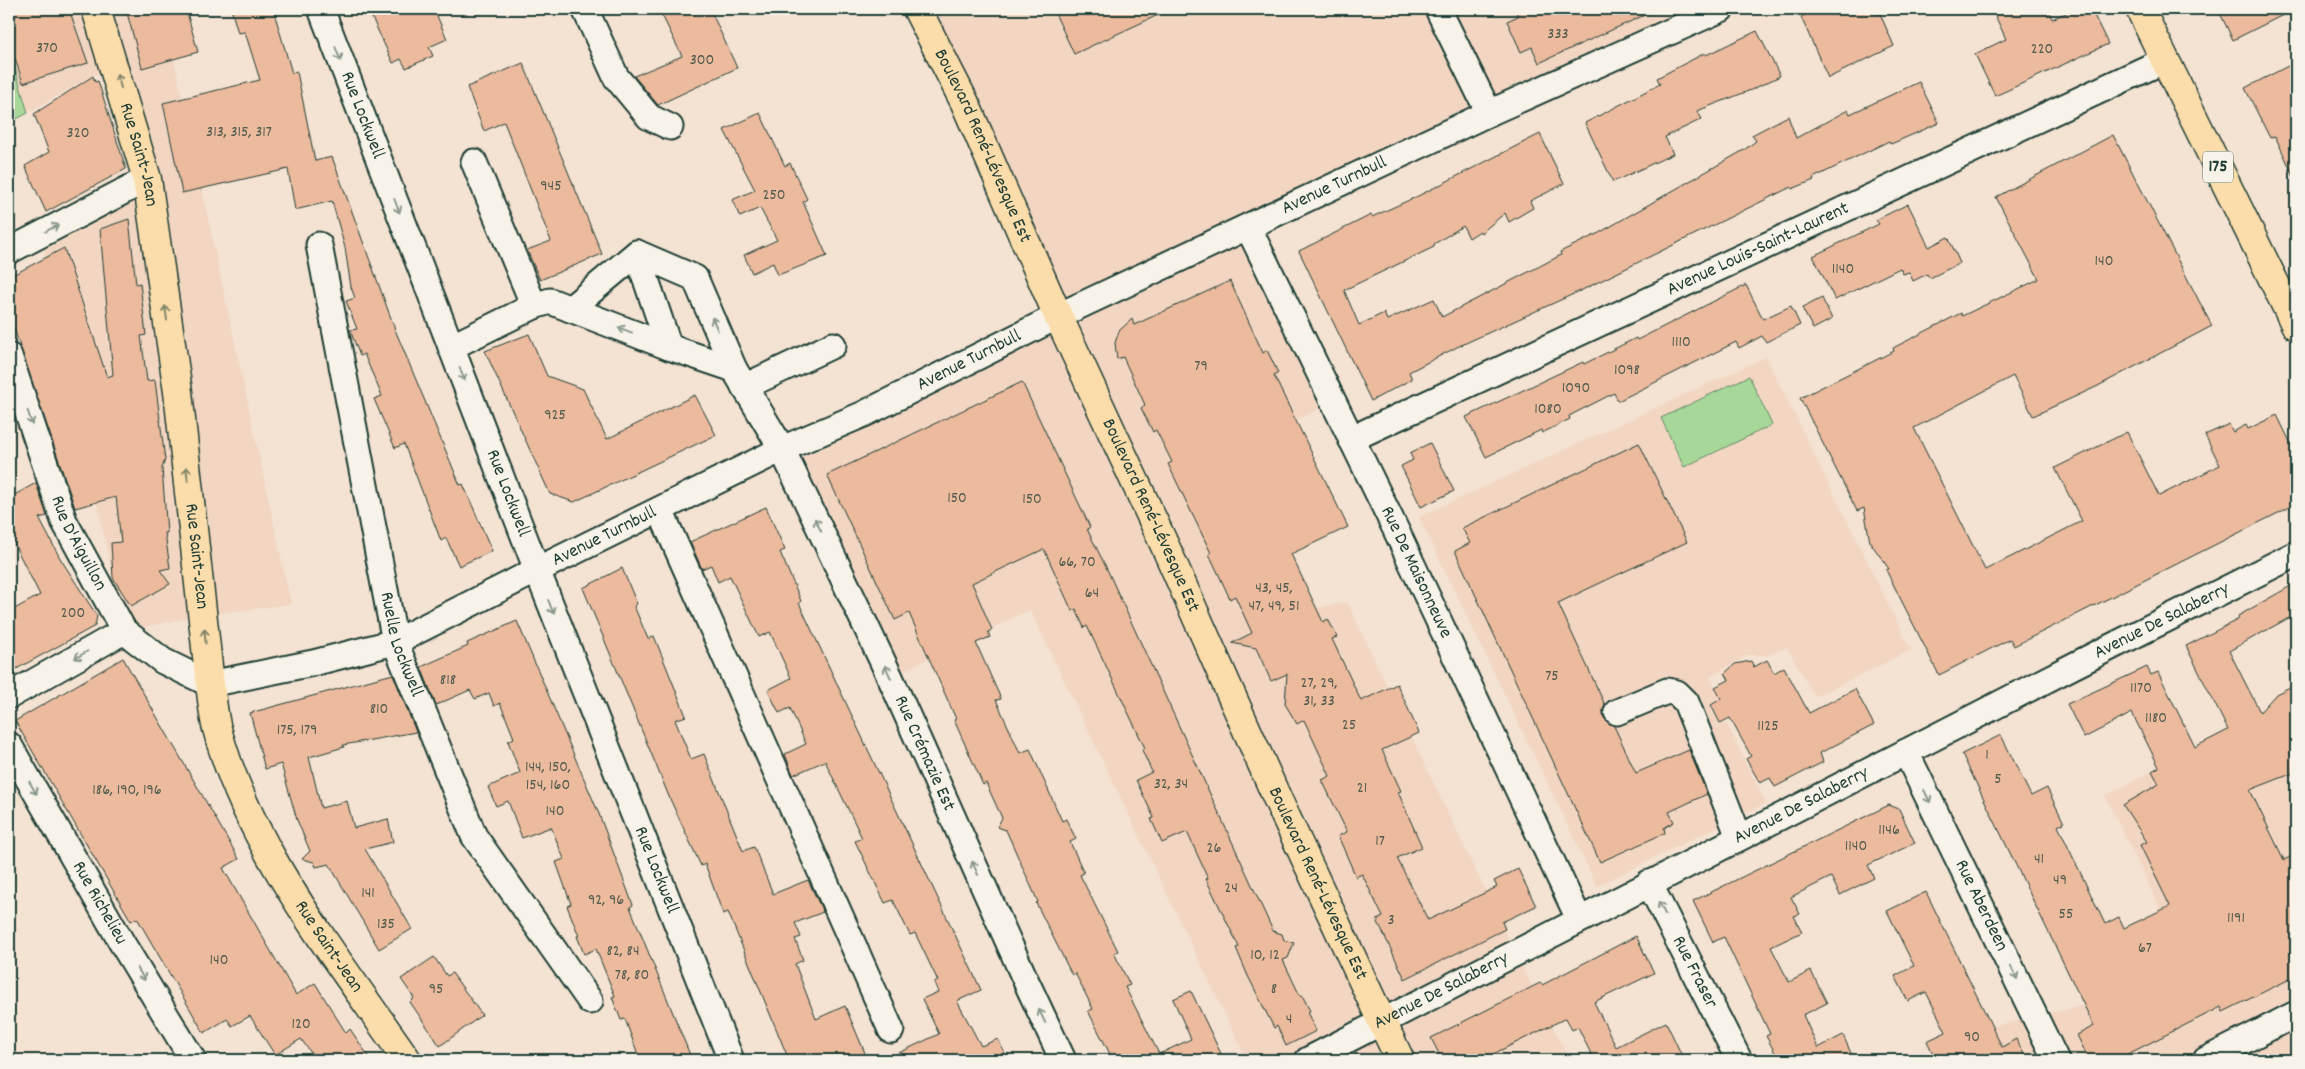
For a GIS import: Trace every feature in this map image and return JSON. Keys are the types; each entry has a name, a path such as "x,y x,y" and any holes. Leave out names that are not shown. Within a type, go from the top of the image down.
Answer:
{"main road":[{"name":"Rue Saint-Jean","path":"96,9 146,179 178,392 216,725 252,819 282,877 407,1060"},
{"name":"Boulevard René-Lévesque Est","path":"917,9 965,103 1058,316 1169,555 1278,800 1400,1060"},
{"name":"175","path":"2140,9 2296,326"}],"street":[{"name":"Rue Lockwell","path":"321,9 537,570 731,1060"},
{"path":"585,9 616,77 649,117 670,127"},
{"path":"1438,9 1489,113"},
{"name":"Avenue Turnbull","path":"210,684 313,663 395,642 782,449 864,414 1058,316 1489,113 1721,9"},
{"name":"Avenue Louis-Saint-Laurent","path":"1351,438 2165,60"},
{"path":"474,162 534,306"},
{"path":"9,251 146,179"},
{"name":"Rue De Maisonneuve","path":"1248,227 1400,537 1579,919"},
{"name":"Ruelle Lockwell","path":"319,246 395,642 474,836 590,1000"},
{"path":"570,309 637,253 669,347"},
{"name":"Rue Crémazie Est","path":"637,253 695,278 739,378 782,449 890,676 1063,1060"},
{"path":"451,346 534,306 550,301 669,347 739,378 833,345"},
{"name":"Rue D'Aiguillon","path":"9,356 64,521 124,631 163,661 210,684"},
{"path":"660,510 891,1030"},
{"name":"Avenue De Salaberry","path":"1308,1060 1738,837 2296,554"},
{"path":"9,696 124,631"},
{"path":"1618,712 1667,691 1677,693 1686,702 1738,837"},
{"name":"Rue Richelieu","path":"9,745 122,943 193,1060"},
{"name":"Rue Aberdeen","path":"1906,752 2056,1060"},
{"name":"Rue Fraser","path":"1649,883 1739,1060"},
{"path":"2206,1060 2296,1014"}],"shaded area":[{"path":"9,9 163,9 291,604 203,615 124,631 41,234 146,179 114,64 9,123"},
{"path":"913,9 1724,9 1248,227 1333,402 1233,451 1317,608 1347,602 1515,953 1570,1060 1247,1060 1030,610 890,677 782,449 1058,316"},
{"path":"1766,357 1911,650 1815,697 1787,647 1769,655 1748,655 1710,677 1720,699 1710,704 1720,725 1726,723 1766,803 1597,886 1419,517"},
{"path":"2259,714 2296,766 2296,1060 1919,1060 1978,1030 2085,1005 2184,956 2105,796"}],"green space":[{"path":"9,48 28,113 9,123"},
{"path":"1749,376 1772,425 1684,467 1661,418"}],"building":[{"path":"9,9 69,9 88,63 23,83 9,40"},
{"path":"126,9 186,9 198,52 142,68"},
{"path":"231,9 273,9 292,73 297,72 315,161 332,157 396,332 460,485 463,484 492,551 459,566 446,538 441,541 404,444 395,448 374,399 382,396 364,354 360,356 350,330 357,329 346,301 355,298 351,287 345,248 332,201 295,210 288,169 182,193 163,103 260,80 245,32 238,33"},
{"path":"368,9 434,9 447,39 429,47 433,56 406,68 401,59 393,63"},
{"path":"659,9 710,9 737,68 658,105 634,76 682,56"},
{"path":"1053,9 1171,9 1074,54"},
{"path":"1514,9 1658,9 1539,63 1532,47 1521,52 1507,21 1518,16"},
{"path":"1817,9 1878,9 1894,46 1828,78 1801,17"},
{"path":"1992,9 2048,9 2052,19 2075,9 2091,9 2108,44 1995,96 1975,54 2006,39"},
{"path":"2218,9 2295,9 2233,40"},
{"path":"1757,31 1780,76 1751,90 1697,111 1702,119 1665,137 1673,154 1613,182 1585,123 1660,84 1657,78 1705,53 1706,55"},
{"path":"2296,62 2296,181 2275,136 2270,138 2245,88"},
{"path":"523,63 602,254 540,280 527,250 551,241 504,122 484,131 467,87"},
{"path":"93,76 95,82 98,81 126,169 46,212 25,166 49,152 34,114"},
{"path":"1919,82 1939,123 1891,144 1889,141 1813,178 1814,180 1792,189 1791,187 1578,292 1457,347 1409,372 1412,379 1371,401 1299,251 1371,215 1372,217 1418,196 1540,134 1564,184 1530,201 1533,208 1509,222 1505,213 1481,233 1480,231 1469,238 1463,226 1434,244 1434,247 1344,290 1359,325 1384,313 1387,320 1434,299 1442,317 1561,255 1560,252 1599,233 1744,150 1756,141 1752,135 1788,116 1796,138 1848,110 1850,114"},
{"path":"760,113 785,166 790,163 807,199 803,202 827,256 778,275 773,263 752,273 744,255 777,240 760,208 740,217 732,200 755,190 724,130"},
{"path":"2113,135 2212,326 2096,387 2033,416 2013,376 1914,428 1985,570 2082,521 2055,468 2127,432 2159,496 2220,465 2205,435 2229,424 2233,432 2246,425 2248,429 2277,415 2296,454 2296,504 2014,646 2010,639 1939,675 1886,570 1889,569 1870,542 1864,508 1857,511 1800,398 1894,351 1893,348 1961,313 1962,316 2039,279 1996,197"},
{"path":"1908,204 1929,247 1948,237 1960,263 1930,278 1927,274 1913,281 1909,272 1903,274 1900,268 1835,300 1813,256 1879,224 1876,220"},
{"path":"129,219 136,284 140,283 146,335 141,336 147,381 155,380 165,460 162,468 167,533 165,533 170,568 160,570 170,584 131,606 113,578 111,543 121,542 116,497 75,508 9,314 9,277 64,248 107,377 113,375 100,229"},
{"path":"1230,281 1263,353 1267,350 1278,373 1274,376 1348,527 1291,554 1323,622 1328,619 1337,637 1332,639 1361,701 1397,684 1419,733 1382,750 1401,791 1398,792 1422,847 1397,858 1428,920 1497,887 1494,881 1518,869 1536,906 1502,922 1505,929 1405,979 1377,920 1383,917 1362,874 1356,877 1338,836 1347,832 1322,780 1330,776 1304,720 1297,724 1285,704 1287,674 1271,681 1256,648 1232,643 1252,633 1235,596 1230,599 1209,554 1211,553 1168,464 1172,462 1156,430 1153,432 1141,408 1145,405 1123,357 1117,359 1115,343 1119,331 1132,319 1134,325"},
{"path":"1746,285 1763,319 1791,306 1800,325 1766,342 1762,336 1739,348 1736,342 1618,401 1614,393 1569,416 1570,419 1542,433 1541,430 1486,457 1466,417 1583,362 1584,364 1636,338 1637,340"},
{"path":"1822,298 1832,319 1813,329 1802,308"},
{"path":"529,334 547,376 583,389 607,439 695,395 716,435 574,502 550,494 485,351"},
{"path":"1022,382 1090,527 1087,529 1273,931 1282,934 1284,940 1294,943 1288,958 1283,960 1300,996 1302,995 1310,1011 1307,1012 1316,1031 1286,1046 1277,1026 1274,1028 1248,976 1236,948 1239,947 1206,879 1208,878 1187,832 1162,843 1151,819 1154,818 1136,780 1152,772 1142,750 1145,748 1087,626 1084,628 1076,609 1072,611 1044,549 972,583 992,630 988,632 990,637 976,643 1001,699 996,700 1020,753 1030,749 1062,821 1066,819 1076,839 1070,842 1084,873 1080,875 1118,951 1114,953 1130,985 1125,987 1159,1054 1191,1039 1173,999 1191,991 1224,1060 1113,1060 1088,1011 1093,1009 1075,973 1072,975 1036,903 1038,902 1006,830 997,827 1002,818 986,783 983,785 909,613 895,620 827,475"},
{"path":"1430,443 1454,491 1421,507 1401,466 1413,460 1410,453"},
{"path":"1639,443 1687,542 1558,603 1605,705 1603,711 1604,718 1614,726 1636,773 1689,750 1707,794 1669,812 1674,822 1664,828 1665,833 1600,862 1455,551 1470,543 1462,528"},
{"path":"36,483 47,516 39,518 60,558 97,616 95,626 9,673 9,612 40,595 15,546 9,523 9,498"},
{"path":"766,507 785,550 780,552 801,601 799,603 981,990 957,1001 981,1046 998,1039 1008,1060 884,1060 939,1034 922,999 938,992 934,982 938,981 915,933 910,935 893,900 885,903 855,841 862,838 825,761 793,775 785,754 806,744 790,708 779,713 768,690 791,678 770,632 759,637 730,576 718,582 711,565 702,569 690,542"},
{"path":"622,568 637,604 634,606 648,639 654,636 686,716 675,720 691,759 704,754 743,851 754,847 773,894 808,880 823,912 795,923 801,937 795,939 803,960 795,964 816,1019 845,1006 868,1060 789,1060 728,912 723,914 705,864 701,866 670,799 583,588"},
{"path":"2296,583 2296,614 2229,651 2260,712 2276,694 2296,684 2296,772 2250,790 2284,860 2296,854 2296,976 2223,1012 2221,1007 2116,1060 2089,1060 2077,1035 2094,1026 1962,754 2001,735 2031,796 2047,788 2064,823 2058,826 2105,924 2119,917 2124,928 2170,906 2140,845 2147,842 2123,805 2159,784 2152,771 2159,767 2132,713 2084,738 2067,704 2147,667 2151,675 2158,672 2195,747 2228,730 2186,646 2239,619 2238,616"},
{"path":"517,621 599,814 633,905 630,907 692,1060 640,1060 625,1019 621,1020 612,997 615,996 596,949 584,954 577,936 579,936 567,906 571,904 556,862 564,859 551,827 522,838 508,801 496,806 488,787 520,773 508,741 514,738 500,703 494,706 489,693 475,699 470,690 436,705 421,667 468,646 467,643"},
{"path":"123,658 239,859 223,868 296,995 315,983 346,1033 350,1029 371,1060 316,1060 301,1039 275,1055 250,1016 232,1026 227,1019 204,1033 137,918 131,921 15,721"},
{"path":"1767,660 1774,673 1784,667 1809,713 1855,689 1874,725 1820,753 1823,762 1775,787 1770,778 1760,783 1746,759 1751,756 1730,718 1720,723 1711,705 1721,699 1715,687 1729,680 1725,673 1735,664 1751,661 1754,667"},
{"path":"393,674 416,732 343,745 344,747 309,757 321,808 347,801 354,828 388,819 393,842 365,849 412,929 379,949 329,864 316,867 314,862 302,859 310,851 297,820 281,764 265,769 250,713"},
{"path":"1889,805 1899,809 1915,843 1868,865 1874,878 1840,895 1831,877 1791,897 1800,914 1794,916 1802,932 1771,947 1789,982 1811,971 1827,1003 1803,1015 1818,1048 1843,1035 1854,1060 1779,1060 1766,1036 1770,1034 1724,937 1713,942 1693,901"},
{"path":"1926,892 2002,1047 2016,1039 2027,1060 1936,1060 1927,1041 1946,1032 1926,992 1908,1001 1895,976 1914,966 1887,911"},
{"path":"1636,936 1654,973 1594,1002 1616,1047 1666,1022 1684,1060 1589,1060 1593,1058 1578,1027 1572,1030 1566,1018 1481,1060 1442,1060 1431,1038 1540,983 1542,985"},
{"path":"434,957 447,976 452,973 482,1015 440,1046 410,1002 414,998 401,979"}]}
